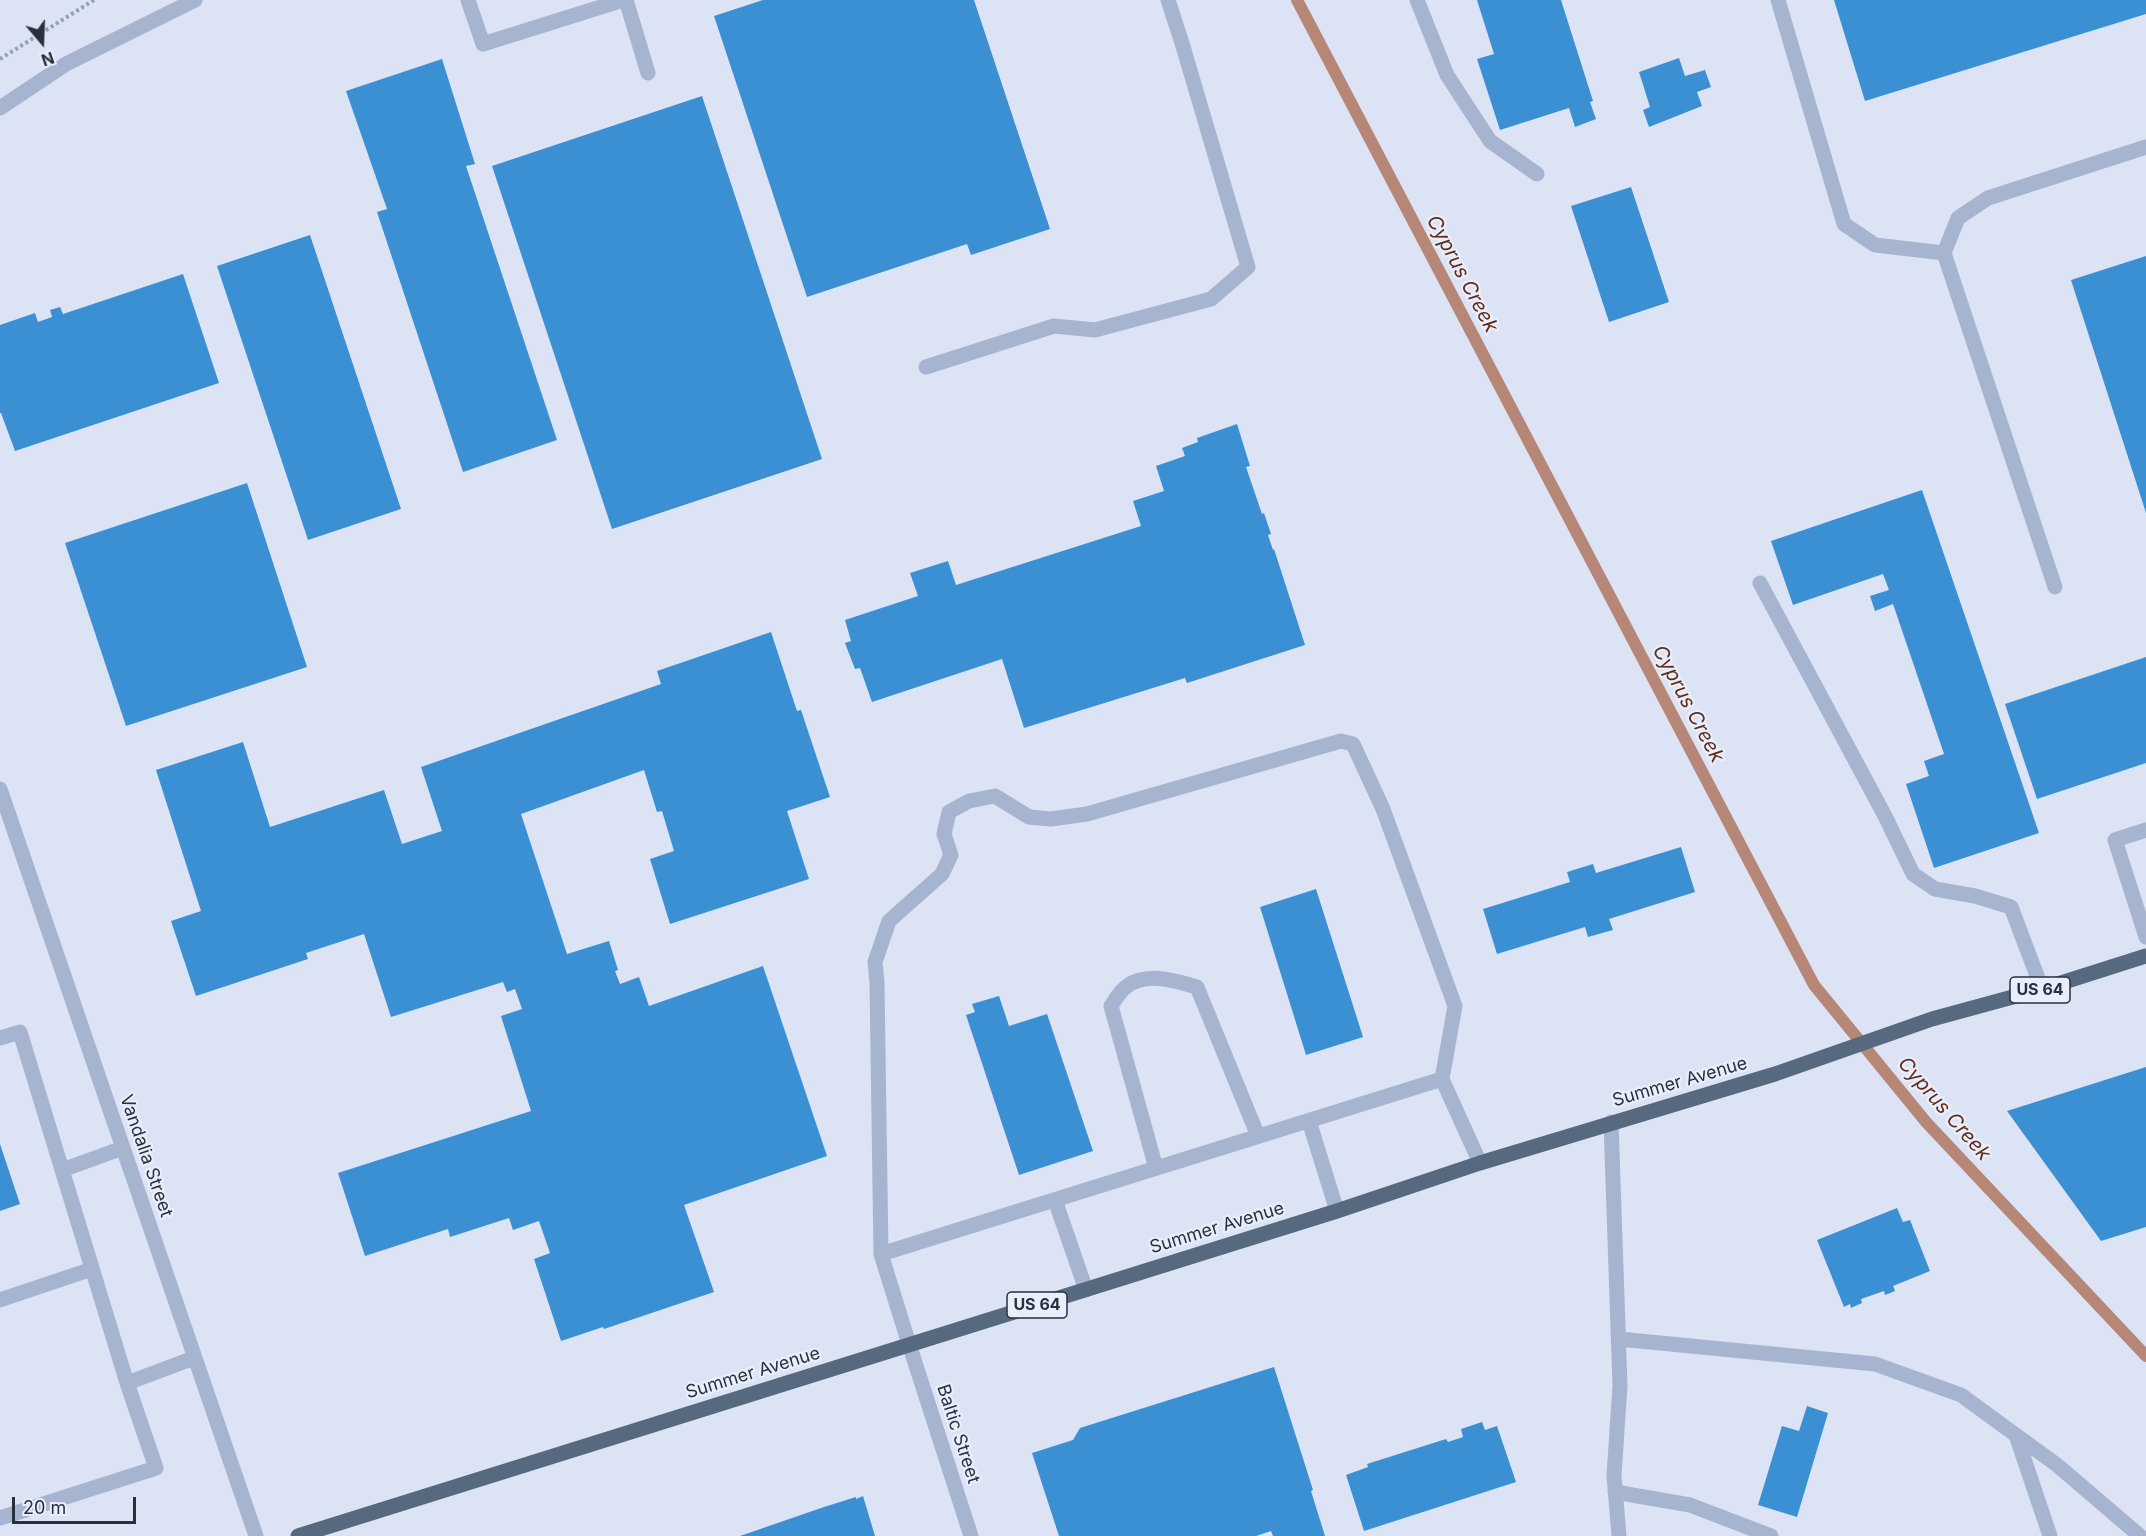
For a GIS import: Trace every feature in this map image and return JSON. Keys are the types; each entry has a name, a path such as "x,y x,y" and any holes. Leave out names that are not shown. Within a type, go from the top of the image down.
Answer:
{"main road":[{"name":"Summer Avenue","path":"298,1536 1337,1211 1611,1122 1775,1074 1932,1019 2042,989 2146,956"}],"street":[{"path":"0,108 66,64 195,0"},
{"path":"468,0 483,44 624,0 648,73"},
{"path":"926,367 1054,326 1095,330 1211,299 1248,267 1168,0"},
{"path":"1417,0 1447,75 1490,141 1537,174"},
{"path":"1778,0 1844,224 1875,245 1944,253"},
{"path":"2055,587 1944,253 1958,218 1989,198 2146,147"},
{"path":"1760,584 1885,816 1912,874 1935,889 1975,896 2011,907 2042,989"},
{"name":"Baltic Street","path":"970,1536 880,1254 875,962 889,921 942,874 951,855 944,834 949,812 969,801 995,796 1029,817 1051,819 1087,814 1341,741 1353,744 1383,809 1455,1006 1442,1079"},
{"name":"Vandalia Street","path":"0,789 256,1536"},
{"path":"2146,830 2115,840 2146,937"},
{"path":"1156,1168 1111,1006 1127,986 1149,978 1197,987 1258,1136"},
{"path":"0,1038 20,1032 127,1383 156,1468 0,1518"},
{"path":"880,1254 1442,1079 1480,1163"},
{"path":"1309,1121 1337,1211"},
{"path":"1611,1122 1620,1386 1614,1475 1619,1536"},
{"path":"62,1170 123,1148"},
{"path":"1054,1200 1086,1290"},
{"path":"0,1300 92,1269"},
{"path":"1618,1339 1875,1364 1961,1395 2057,1465 2140,1536"},
{"path":"127,1383 194,1358"},
{"path":"2016,1435 2050,1536"},
{"path":"1615,1492 1690,1505 1771,1536"}],"path":[{"path":"0,59 94,0"}],"building":[{"path":"763,0 974,0 1050,229 971,255 967,244 807,297 714,16"},
{"path":"1477,0 1561,0 1593,101 1590,102 1596,119 1575,127 1569,108 1500,130 1477,59 1494,54"},
{"path":"1834,0 2146,0 2146,14 1865,101"},
{"path":"1679,58 1685,76 1705,70 1711,87 1697,92 1702,106 1649,127 1643,110 1650,107 1639,72"},
{"path":"442,59 475,164 466,166 557,440 463,472 377,212 387,209 346,91"},
{"path":"702,96 822,459 612,529 492,166"},
{"path":"1631,187 1669,302 1609,322 1571,206"},
{"path":"310,235 401,509 308,540 217,266"},
{"path":"2146,256 2146,513 2071,280"},
{"path":"183,274 219,383 15,451 0,413 0,325 35,313 38,322 52,317 50,310 60,307 63,314"},
{"path":"1237,424 1250,466 1246,467 1271,534 1268,535 1305,645 1187,683 1185,678 1024,728 1002,659 872,702 860,668 855,669 845,643 851,641 845,620 918,596 910,573 948,561 956,585 1141,526 1133,501 1164,491 1156,466 1185,456 1182,448 1198,442 1197,438"},
{"path":"247,483 307,667 126,726 65,543"},
{"path":"1922,490 2039,833 1934,868 1906,784 1929,776 1924,761 1944,754 1893,604 1875,611 1870,596 1889,590 1883,574 1793,605 1771,541"},
{"path":"771,632 797,711 801,710 830,797 787,811 809,879 670,924 650,859 674,851 662,811 657,812 644,770 521,814 567,954 609,941 620,984 639,977 649,1006 763,966 827,1156 684,1205 714,1292 561,1341 534,1259 550,1253 539,1221 513,1230 509,1218 450,1237 448,1229 365,1256 338,1173 531,1111 501,1016 522,1009 515,989 507,992 503,982 391,1017 364,934 306,953 308,959 196,996 171,921 201,911 156,770 243,742 270,827 384,790 402,844 442,831 421,767 661,684 657,671"},
{"path":"2146,657 2146,763 2037,799 2005,704"},
{"path":"1681,847 1695,892 1609,919 1613,930 1588,937 1585,927 1497,954 1483,909 1570,882 1567,872 1593,864 1596,873"},
{"path":"1316,889 1363,1037 1306,1055 1260,907"},
{"path":"999,996 1009,1026 1047,1014 1093,1151 1019,1175 966,1015 975,1012 972,1004"},
{"path":"2146,1067 2146,1227 2101,1241 2007,1111"},
{"path":"0,1144 20,1204 0,1211"},
{"path":"1897,1208 1903,1222 1910,1220 1930,1271 1893,1286 1895,1291 1885,1295 1884,1291 1861,1299 1862,1303 1851,1308 1850,1304 1844,1307 1817,1240"},
{"path":"1274,1367 1313,1490 1311,1491 1325,1536 1273,1536 1271,1531 1256,1536 1059,1536 1032,1453 1073,1440 1080,1428"},
{"path":"1807,1406 1828,1413 1797,1517 1758,1505 1782,1426 1799,1431"},
{"path":"1482,1422 1485,1430 1497,1426 1516,1482 1364,1531 1346,1475 1368,1467 1367,1464 1446,1439 1448,1442 1463,1437 1461,1429"},
{"path":"863,1496 875,1536 740,1536 824,1507"}],"waterway":[{"name":"Cyprus Creek","path":"1297,0 1814,985 1926,1122 2146,1356"}]}
